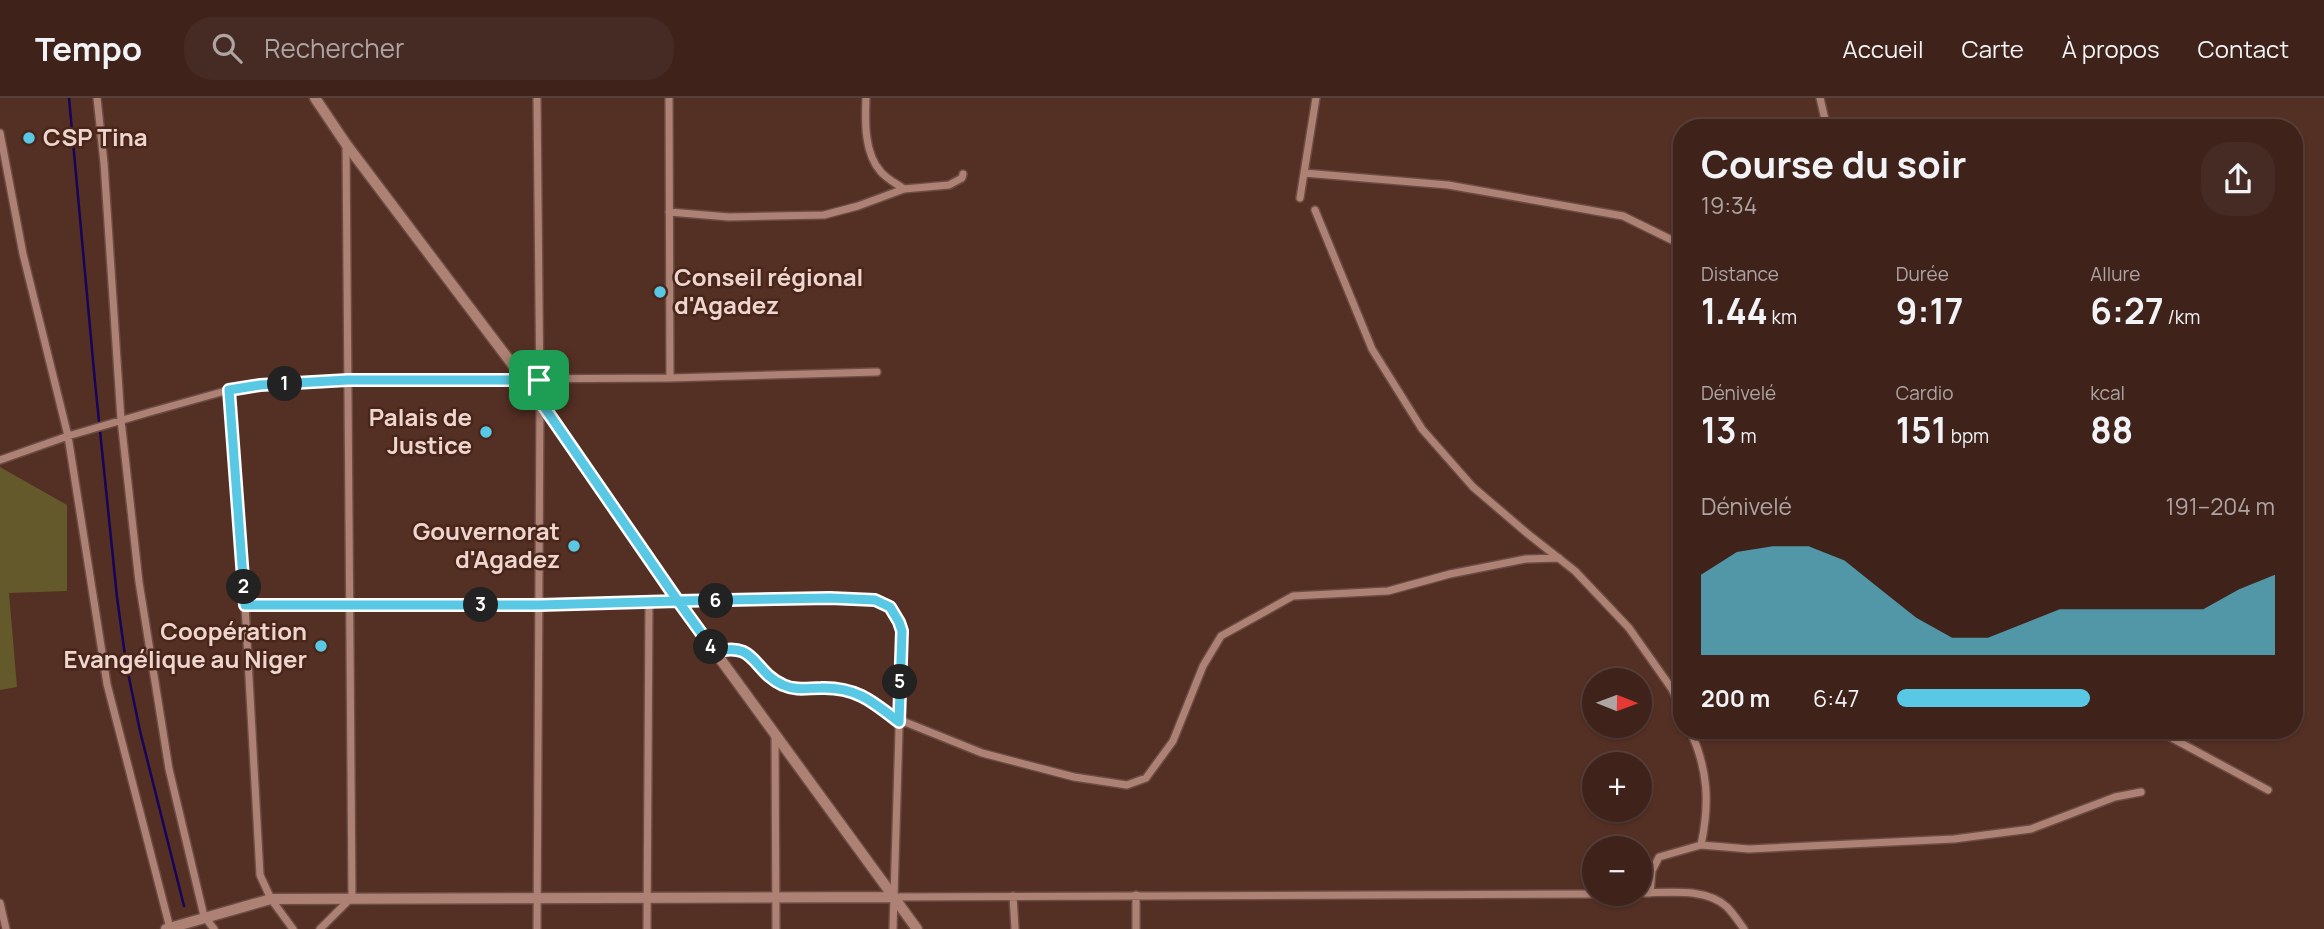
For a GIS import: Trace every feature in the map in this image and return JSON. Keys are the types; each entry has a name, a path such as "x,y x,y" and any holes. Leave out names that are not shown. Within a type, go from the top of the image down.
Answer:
{"main road":[{"path":"315,98 346,144 540,401 678,601 917,929"},
{"path":"168,928 271,899 893,897"}],"street":[{"path":"97,98 105,176 121,420 139,582 166,755 204,916 214,929"},
{"path":"537,98 540,401 537,929"},
{"path":"669,98 670,379"},
{"path":"866,98 865,122 872,159 883,174 904,189"},
{"path":"1300,198 1316,98"},
{"path":"1819,98 1825,119"},
{"path":"0,133 23,254 68,436 107,684 168,928"},
{"path":"320,929 352,897 346,144"},
{"path":"1304,173 1448,185 1623,216 1673,241"},
{"path":"669,212 729,217 824,215 904,189 949,185 962,178 962,174"},
{"path":"1315,210 1372,349 1422,429 1473,487 1575,570 1629,628 1673,691"},
{"path":"0,460 121,420 229,390 260,385 348,380 670,379 877,372"},
{"path":"229,390 245,605 260,875 271,899 293,929"},
{"path":"715,652 730,648 741,649 785,687 849,690 863,695 899,722 982,753 1074,777 1127,785 1146,778 1173,741 1203,666 1221,636 1293,596 1388,591 1450,574 1526,559 1559,558"},
{"path":"245,605 540,605 830,598 875,600 890,607 902,631 893,929"},
{"path":"647,929 649,603"},
{"path":"775,734 776,929"},
{"path":"1694,739 1708,793 1707,819 1701,845"},
{"path":"2174,739 2268,790"},
{"path":"1652,871 1659,857 1701,845 1749,849 1954,839 2031,829 2115,797 2141,792"},
{"path":"1652,893 1696,893 1712,897 1727,907 1744,929"},
{"path":"893,897 1582,894"},
{"path":"1136,895 1136,929"},
{"path":"1013,896 1015,929"},
{"path":"0,903 6,929"}],"shaded area":[{"path":"0,467 67,505 67,591 9,593 17,687 0,690"}],"waterway":[{"path":"69,98 95,382 126,663 140,731 184,906"}],"place":[{"name":"CSP Tina","path":"29,138"},
{"name":"Conseil régional d'Agadez","path":"660,292"},
{"name":"Palais de Justice","path":"486,432"},
{"name":"Gouvernorat d'Agadez","path":"574,546"},
{"name":"Coopération Evangélique au Niger","path":"321,646"}],"route":[{"path":"539,380 348,380 260,385 229,390 245,605 540,605 678,601 715,652 730,648 741,649 785,687 849,690 863,695 899,722 902,631 890,607 875,600 830,598 678,601 540,401 539,380"}]}
